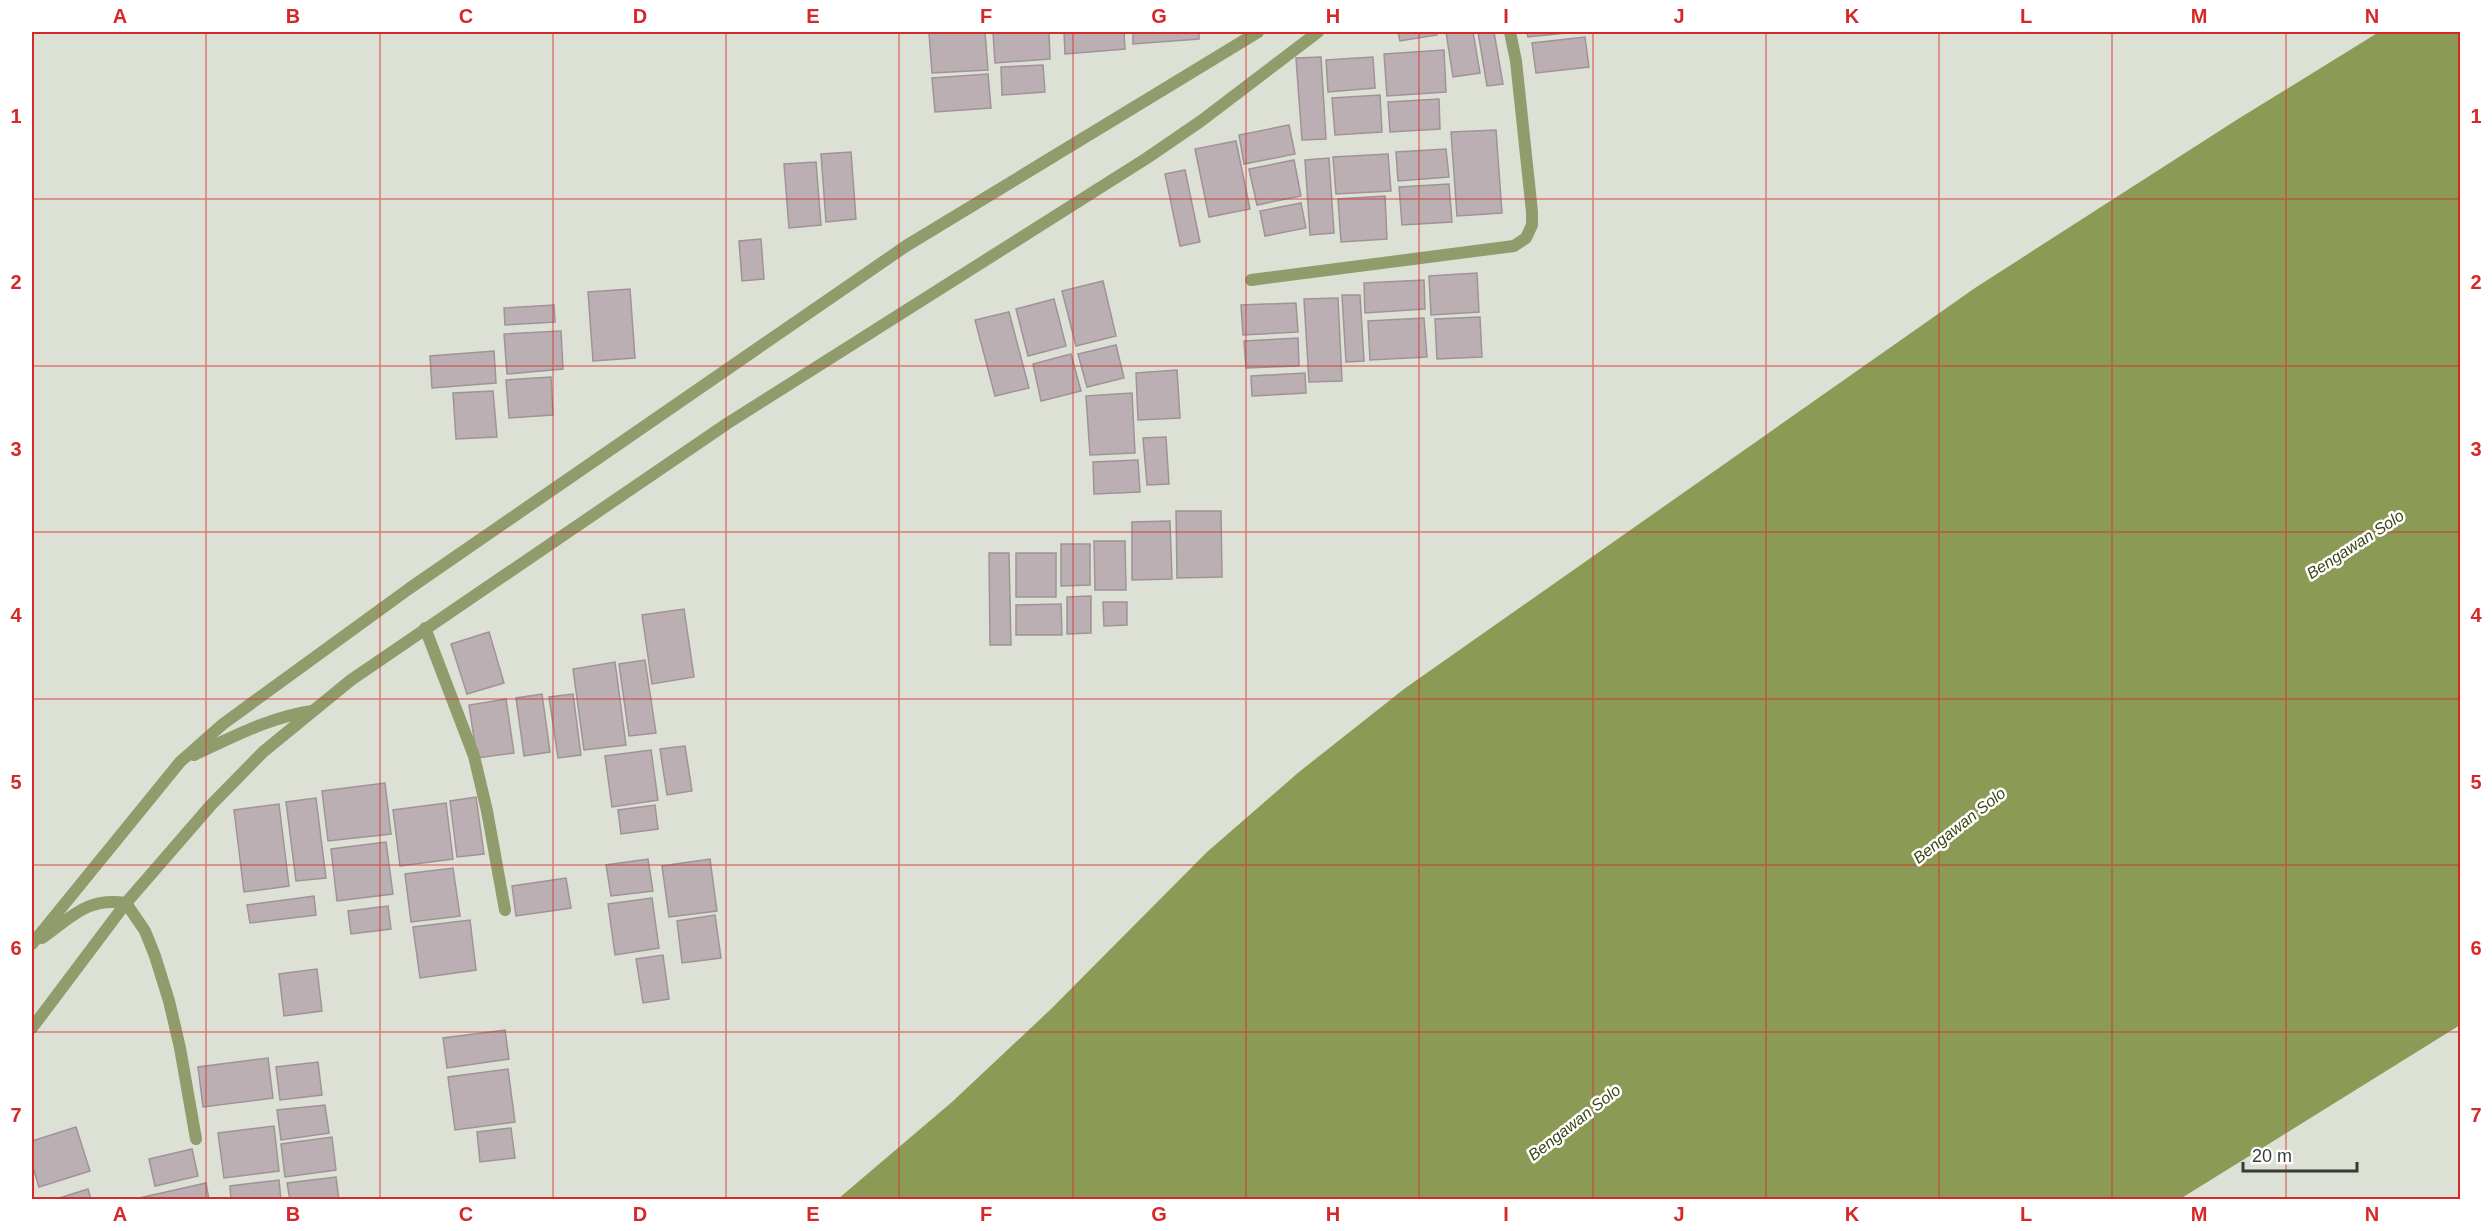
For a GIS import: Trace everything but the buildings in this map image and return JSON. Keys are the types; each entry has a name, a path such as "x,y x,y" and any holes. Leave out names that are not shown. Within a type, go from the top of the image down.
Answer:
{"street":[{"path":"32,945 83,878 180,762 223,724 410,588 906,246 1258,32"},
{"path":"32,1028 126,903 211,805 263,752 312,711 425,628 728,423 1147,158 1201,121 1318,32"},
{"path":"1251,280 1514,246 1526,238 1532,225 1530,180 1516,61 1510,32"},
{"path":"425,628 474,756 487,811 505,910"},
{"path":"180,762 262,723 294,713 312,711"},
{"path":"32,945 95,903 110,901 126,903 145,931 169,1001 196,1139"}],"water":[{"name":"Bengawan Solo","path":"2379,32 2460,32 2460,1025 2180,1199 838,1199 952,1102 1051,1009 1207,852 1299,772 1404,689 1975,288 2238,119"}]}
